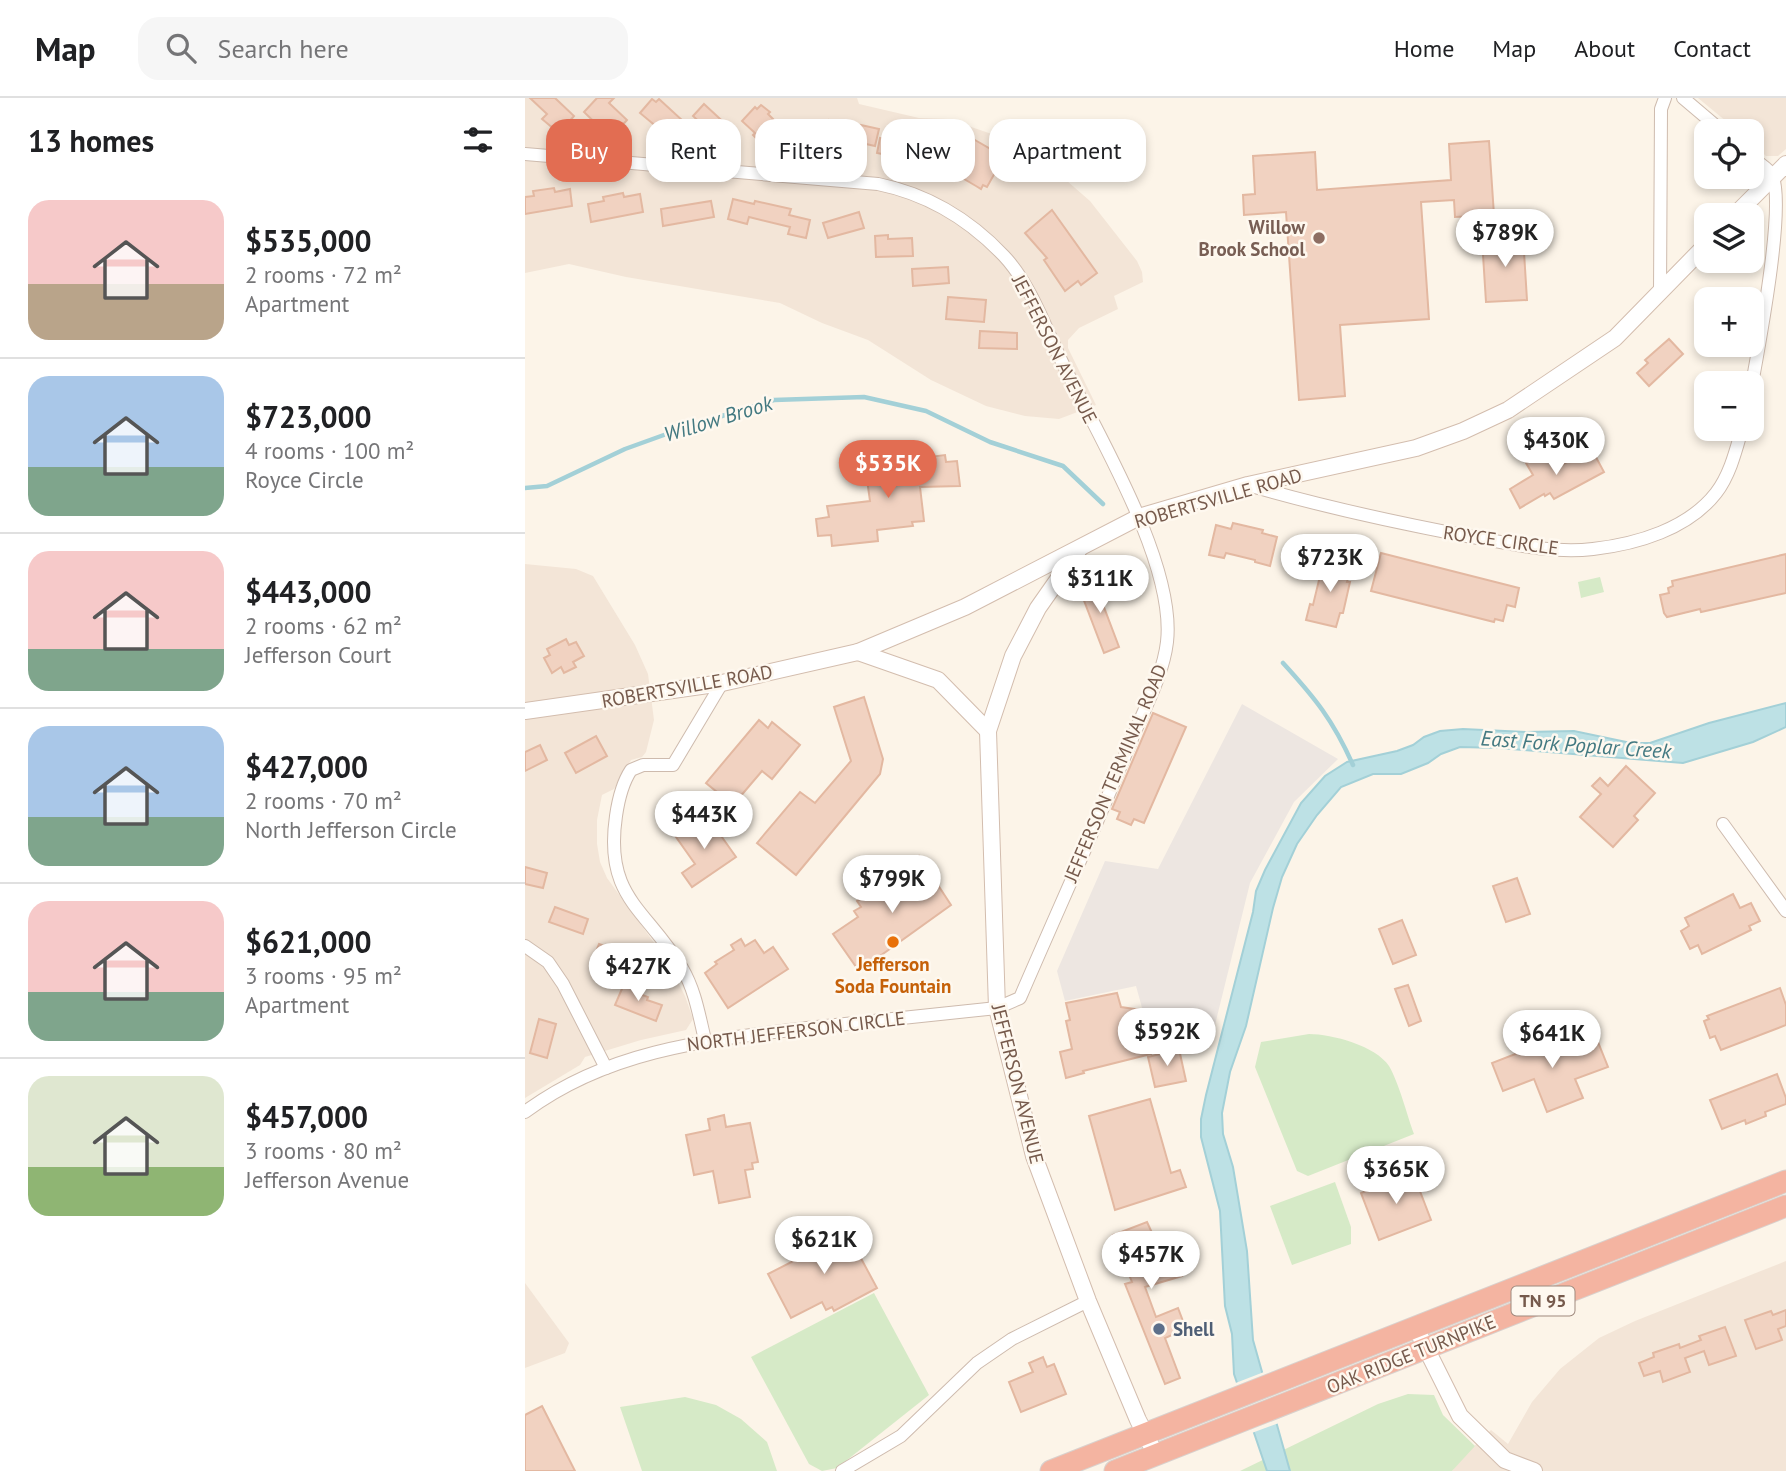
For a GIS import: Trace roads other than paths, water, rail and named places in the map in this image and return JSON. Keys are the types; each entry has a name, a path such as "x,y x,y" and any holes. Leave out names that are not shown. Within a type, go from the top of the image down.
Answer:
{"highway":[{"path":"1051,1471 1786,1181"},
{"name":"OAK RIDGE TURNPIKE","path":"1115,1471 1786,1206"}],"street":[{"path":"1660,293 1661,109 1665,98"},
{"path":"1683,98 1708,119"},
{"name":"JEFFERSON AVENUE","path":"525,154 878,184 931,201 954,213 1005,257 1031,297 1139,517"},
{"path":"1747,203 1786,164"},
{"path":"1754,371 1778,234 1780,197 1773,176 1764,168"},
{"name":"ROBERTSVILLE ROAD","path":"525,711 722,683 858,652 965,607 1139,517 1248,485 1416,447 1508,410 1615,338 1694,258"},
{"name":"ROYCE CIRCLE","path":"1248,485 1291,498 1417,527 1533,548 1591,550 1649,538 1672,527 1705,505 1727,475 1738,441"},
{"name":"JEFFERSON TERMINAL ROAD","path":"997,1008 1020,998 1162,665 1167,640 1165,609 1160,579 1139,517"},
{"name":"JEFFERSON AVENUE","path":"1079,549 1038,608 1013,656 988,731 997,1008 1030,1144 1088,1301 1156,1455"},
{"path":"858,652 938,680 988,731"},
{"path":"705,1040 691,984 680,965 627,898 616,872 614,826 631,770 643,765 673,765 722,683"},
{"path":"1723,824 1786,911"},
{"path":"525,946 548,962 563,984 606,1068"},
{"name":"NORTH JEFFERSON CIRCLE","path":"525,1112 572,1082 654,1051 705,1040 997,1008"},
{"path":"842,1471 901,1436 977,1363 1012,1339 1088,1301"},
{"path":"1416,1328 1459,1416 1505,1460 1534,1471"}],"water":[{"name":"East Fork Poplar Creek","path":"1786,703 1786,727 1753,742 1683,763 1460,747 1401,774 1373,774 1341,787 1297,844 1282,877 1273,908 1246,1026 1230,1072 1222,1113 1223,1134 1233,1167 1247,1251 1253,1340 1290,1471 1267,1471 1234,1374 1232,1334 1225,1306 1220,1211 1201,1137 1201,1119 1256,891 1301,803 1325,776 1347,762 1397,751 1440,731 1574,731 1631,743 1650,743 1709,723"}],"waterway":[{"name":"Willow Brook","path":"525,488 547,486 625,449 774,400 864,397 926,411 990,442 1063,466 1103,504"},
{"name":"Willow Brook","path":"1283,663 1323,710 1353,765"}],"place":[{"name":"Willow Brook School","path":"1319,238"},
{"name":"Jefferson Soda Fountain","path":"893,942"},
{"name":"Shell","path":"1159,1329"}]}
